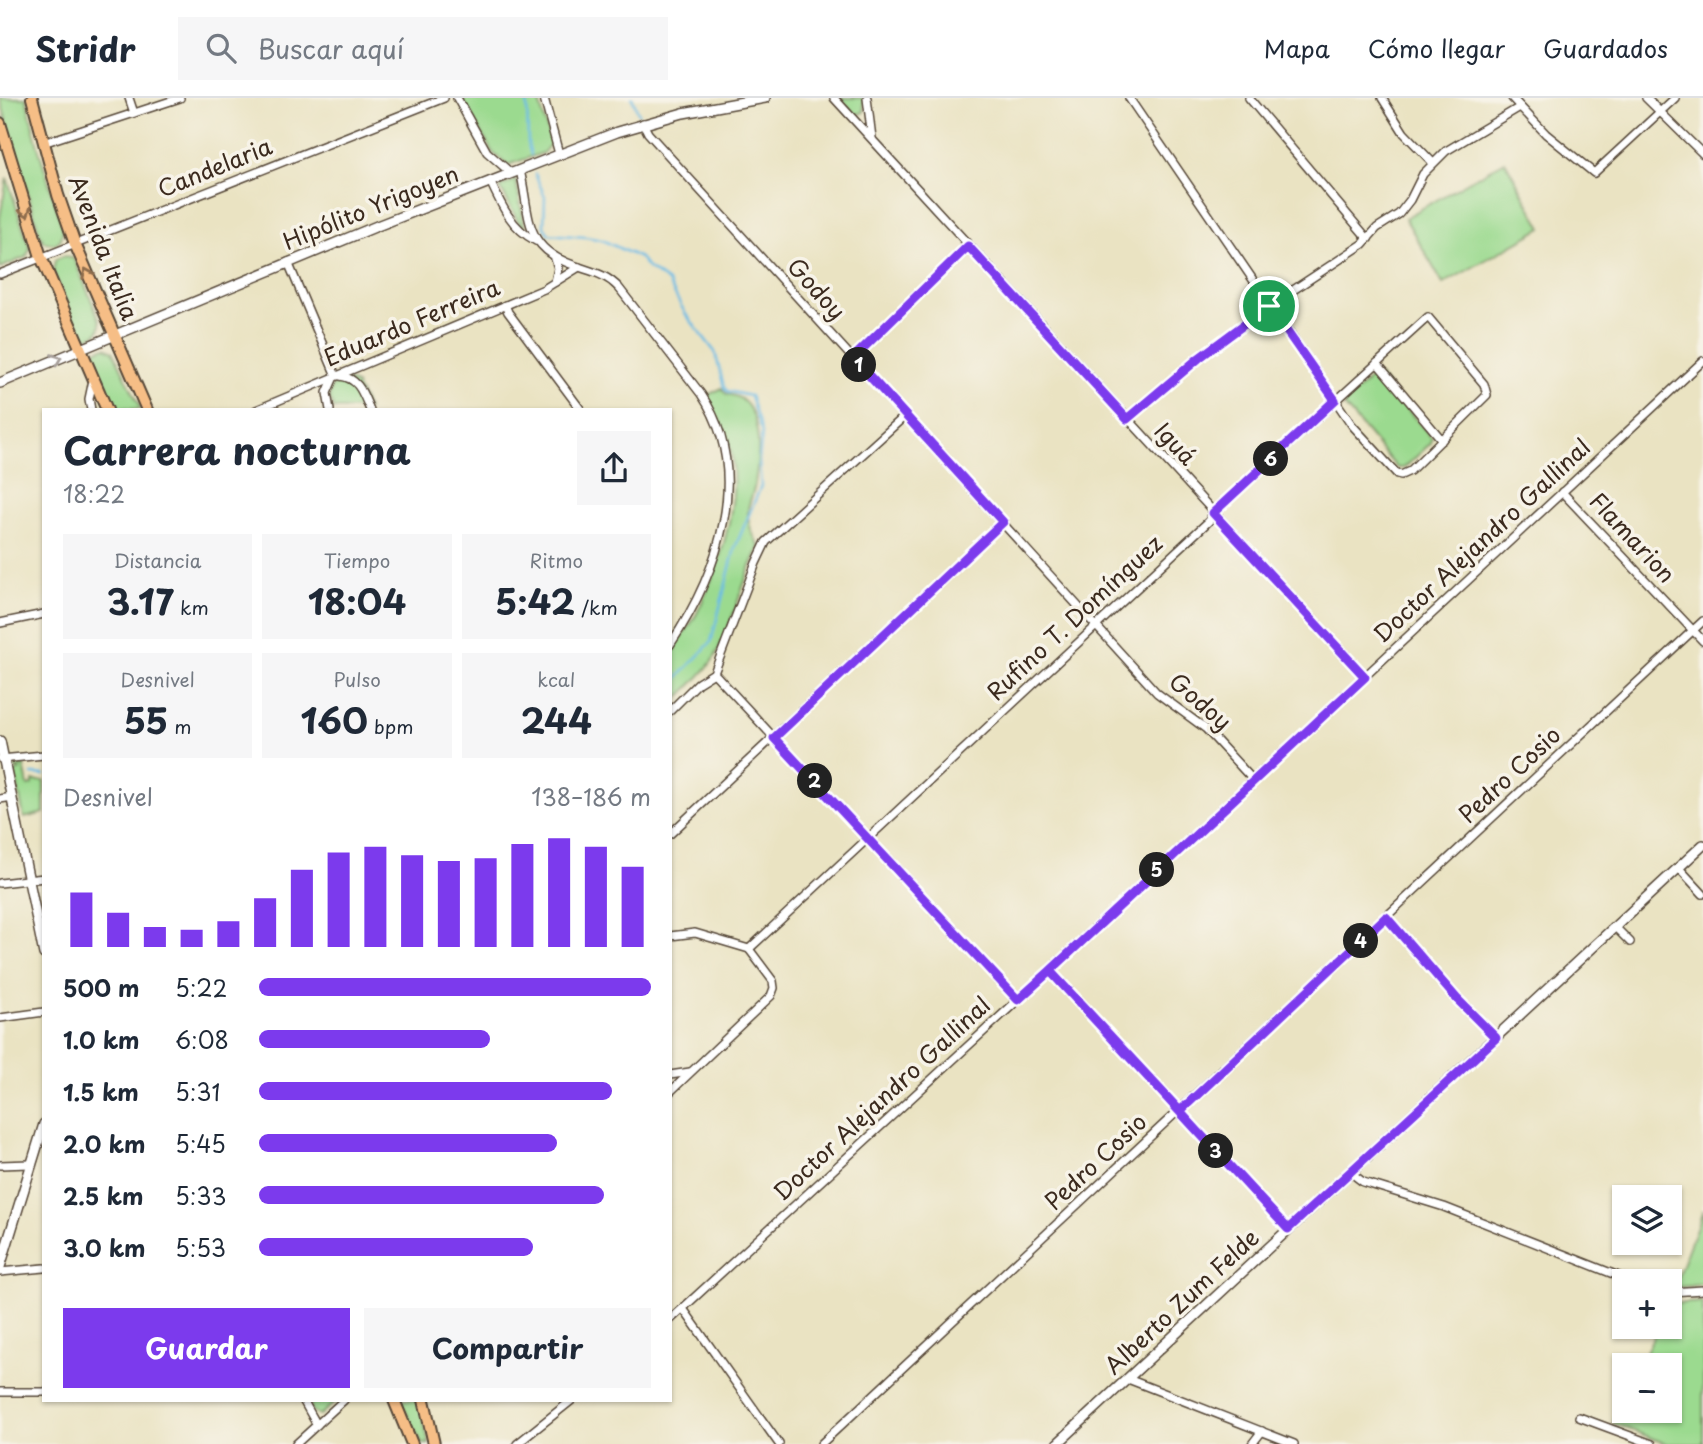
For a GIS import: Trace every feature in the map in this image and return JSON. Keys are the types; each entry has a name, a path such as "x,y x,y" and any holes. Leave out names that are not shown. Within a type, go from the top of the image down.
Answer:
{"main road":[{"name":"Avenida Italia","path":"32,98 75,244 146,408"},
{"path":"0,123 41,257 106,408"},
{"path":"395,1402 412,1444"},
{"path":"425,1402 435,1444"},
{"path":"404,1426 418,1444"}],"street":[{"path":"129,98 134,113"},
{"path":"43,142 180,98"},
{"name":"Candelaria","path":"0,274 444,98"},
{"path":"457,98 487,152 515,172 537,242"},
{"path":"544,98 559,154"},
{"name":"Hipólito Yrigoyen","path":"0,383 288,262 559,154 643,123 703,108 765,98"},
{"name":"Iguá","path":"834,98 1365,677"},
{"path":"867,98 873,142"},
{"path":"1129,98 1352,425 1397,474 1401,475 1410,471 1442,440 1377,363"},
{"path":"1248,98 1368,239"},
{"path":"1382,98 1399,126 1433,163"},
{"path":"1512,98 1546,134 1594,173 1675,98"},
{"path":"1646,98 1703,154"},
{"path":"1127,419 1199,358 1269,306 1368,239 1377,228 1392,219 1405,208 1423,174 1446,150 1520,107"},
{"path":"853,120 868,113"},
{"name":"Godoy","path":"643,123 648,133 1157,693 1206,729 1253,780"},
{"path":"490,181 501,206 520,231 555,259 610,278 711,409 725,450 727,490 714,560 702,592 672,642"},
{"path":"853,358 968,246"},
{"path":"554,283 558,275 555,259"},
{"path":"288,262 336,376"},
{"name":"Eduardo Ferreira","path":"261,408 505,305 554,283 579,267"},
{"path":"505,305 580,408"},
{"name":"Rufino T. Domínguez","path":"750,948 1209,520 1213,513 1427,317 1488,390 1484,400 1442,440"},
{"name":"Doctor Alejandro Gallinal","path":"672,1319 1050,971 1703,361"},
{"path":"330,408 327,387 336,376"},
{"path":"336,376 346,376 354,380 369,408"},
{"path":"91,408 89,398 94,379"},
{"path":"672,709 698,683 714,673 766,542 906,415"},
{"name":"Flamarion","path":"1562,492 1703,641"},
{"path":"672,832 1003,522"},
{"path":"0,623 42,614"},
{"name":"Pedro Cosio","path":"821,1444 1703,621"},
{"path":"672,631 677,635"},
{"path":"714,673 1018,1000"},
{"path":"0,741 42,944"},
{"path":"2,759 42,755"},
{"path":"0,799 12,797"},
{"name":"Alberto Zum Felde","path":"1057,1444 1703,845"},
{"path":"1679,868 1703,894"},
{"path":"0,883 42,878"},
{"path":"1386,917 1457,999 1496,1038"},
{"path":"1615,927 1630,942"},
{"path":"672,936 695,933 750,948 773,981 774,988 771,996 672,1090"},
{"path":"1050,971 1288,1229"},
{"path":"0,1018 42,1012"},
{"path":"672,1075 691,1072"},
{"path":"42,1130 0,1270 42,1268"},
{"path":"0,1165 30,1164"},
{"path":"1350,1172 1363,1182 1444,1207 1612,1273"},
{"path":"1682,1291 1703,1290"},
{"path":"684,1310 779,1444"},
{"path":"1128,1378 1294,1444"},
{"path":"0,1392 42,1392"},
{"path":"304,1402 317,1425"},
{"path":"296,1444 342,1402"},
{"path":"517,1444 570,1402"},
{"path":"1578,1417 1637,1441 1652,1444"},
{"path":"1252,1444 1262,1431"}],"green space":[{"path":"0,98 26,98 63,229 61,239 55,244 44,242 40,235"},
{"path":"461,98 538,98 551,143 543,153 508,165 493,153"},
{"path":"840,98 863,98 864,112 856,115"},
{"path":"1505,161 1542,228 1443,284 1405,218"},
{"path":"7,178 30,249 26,257 0,268 0,217"},
{"path":"515,180 525,228 520,225 500,187"},
{"path":"63,256 71,257 75,261 100,321 96,334 87,337 78,331 53,272 55,260"},
{"path":"106,347 113,351 141,408 114,408 92,359 96,350"},
{"path":"1374,375 1379,376 1432,438 1431,443 1404,468 1397,468 1345,407 1345,402"},
{"path":"350,381 356,385 368,408 334,408 329,398 332,386"},
{"path":"722,388 725,393 739,398 748,406 753,416 758,438 758,462 748,515 751,529 760,547 714,658 672,704 672,653 707,592 723,548 732,501 732,455 724,429 706,396"},
{"path":"24,765 28,786 33,785 33,781 42,781 42,814 24,818 15,772 20,769 13,767"},
{"path":"1703,1210 1703,1284 1682,1287 1680,1269"},
{"path":"1703,1302 1703,1444 1667,1444 1613,1423 1682,1423 1682,1353 1646,1353 1652,1339 1682,1339 1682,1303"},
{"path":"311,1402 336,1402 320,1415 311,1410"},
{"path":"401,1402 419,1402 429,1444 422,1444"}],"waterway":[{"path":"527,98 528,144 531,155"},
{"path":"632,98 639,114"},
{"path":"535,174 545,197 544,227 549,234 602,240 640,258 648,268 668,282 685,313 715,352 724,387 727,391 750,396 762,433 759,460 761,486 735,548 711,642 672,684"},
{"path":"32,774 42,775"}],"route":[{"path":"1269,306 1199,358 1127,419 968,246 853,358 1003,522 774,738 1018,1000 1050,971 1288,1229 1496,1038 1457,999 1386,917 1180,1111 1050,971 1365,677 1213,513 1335,400 1269,306"}]}
